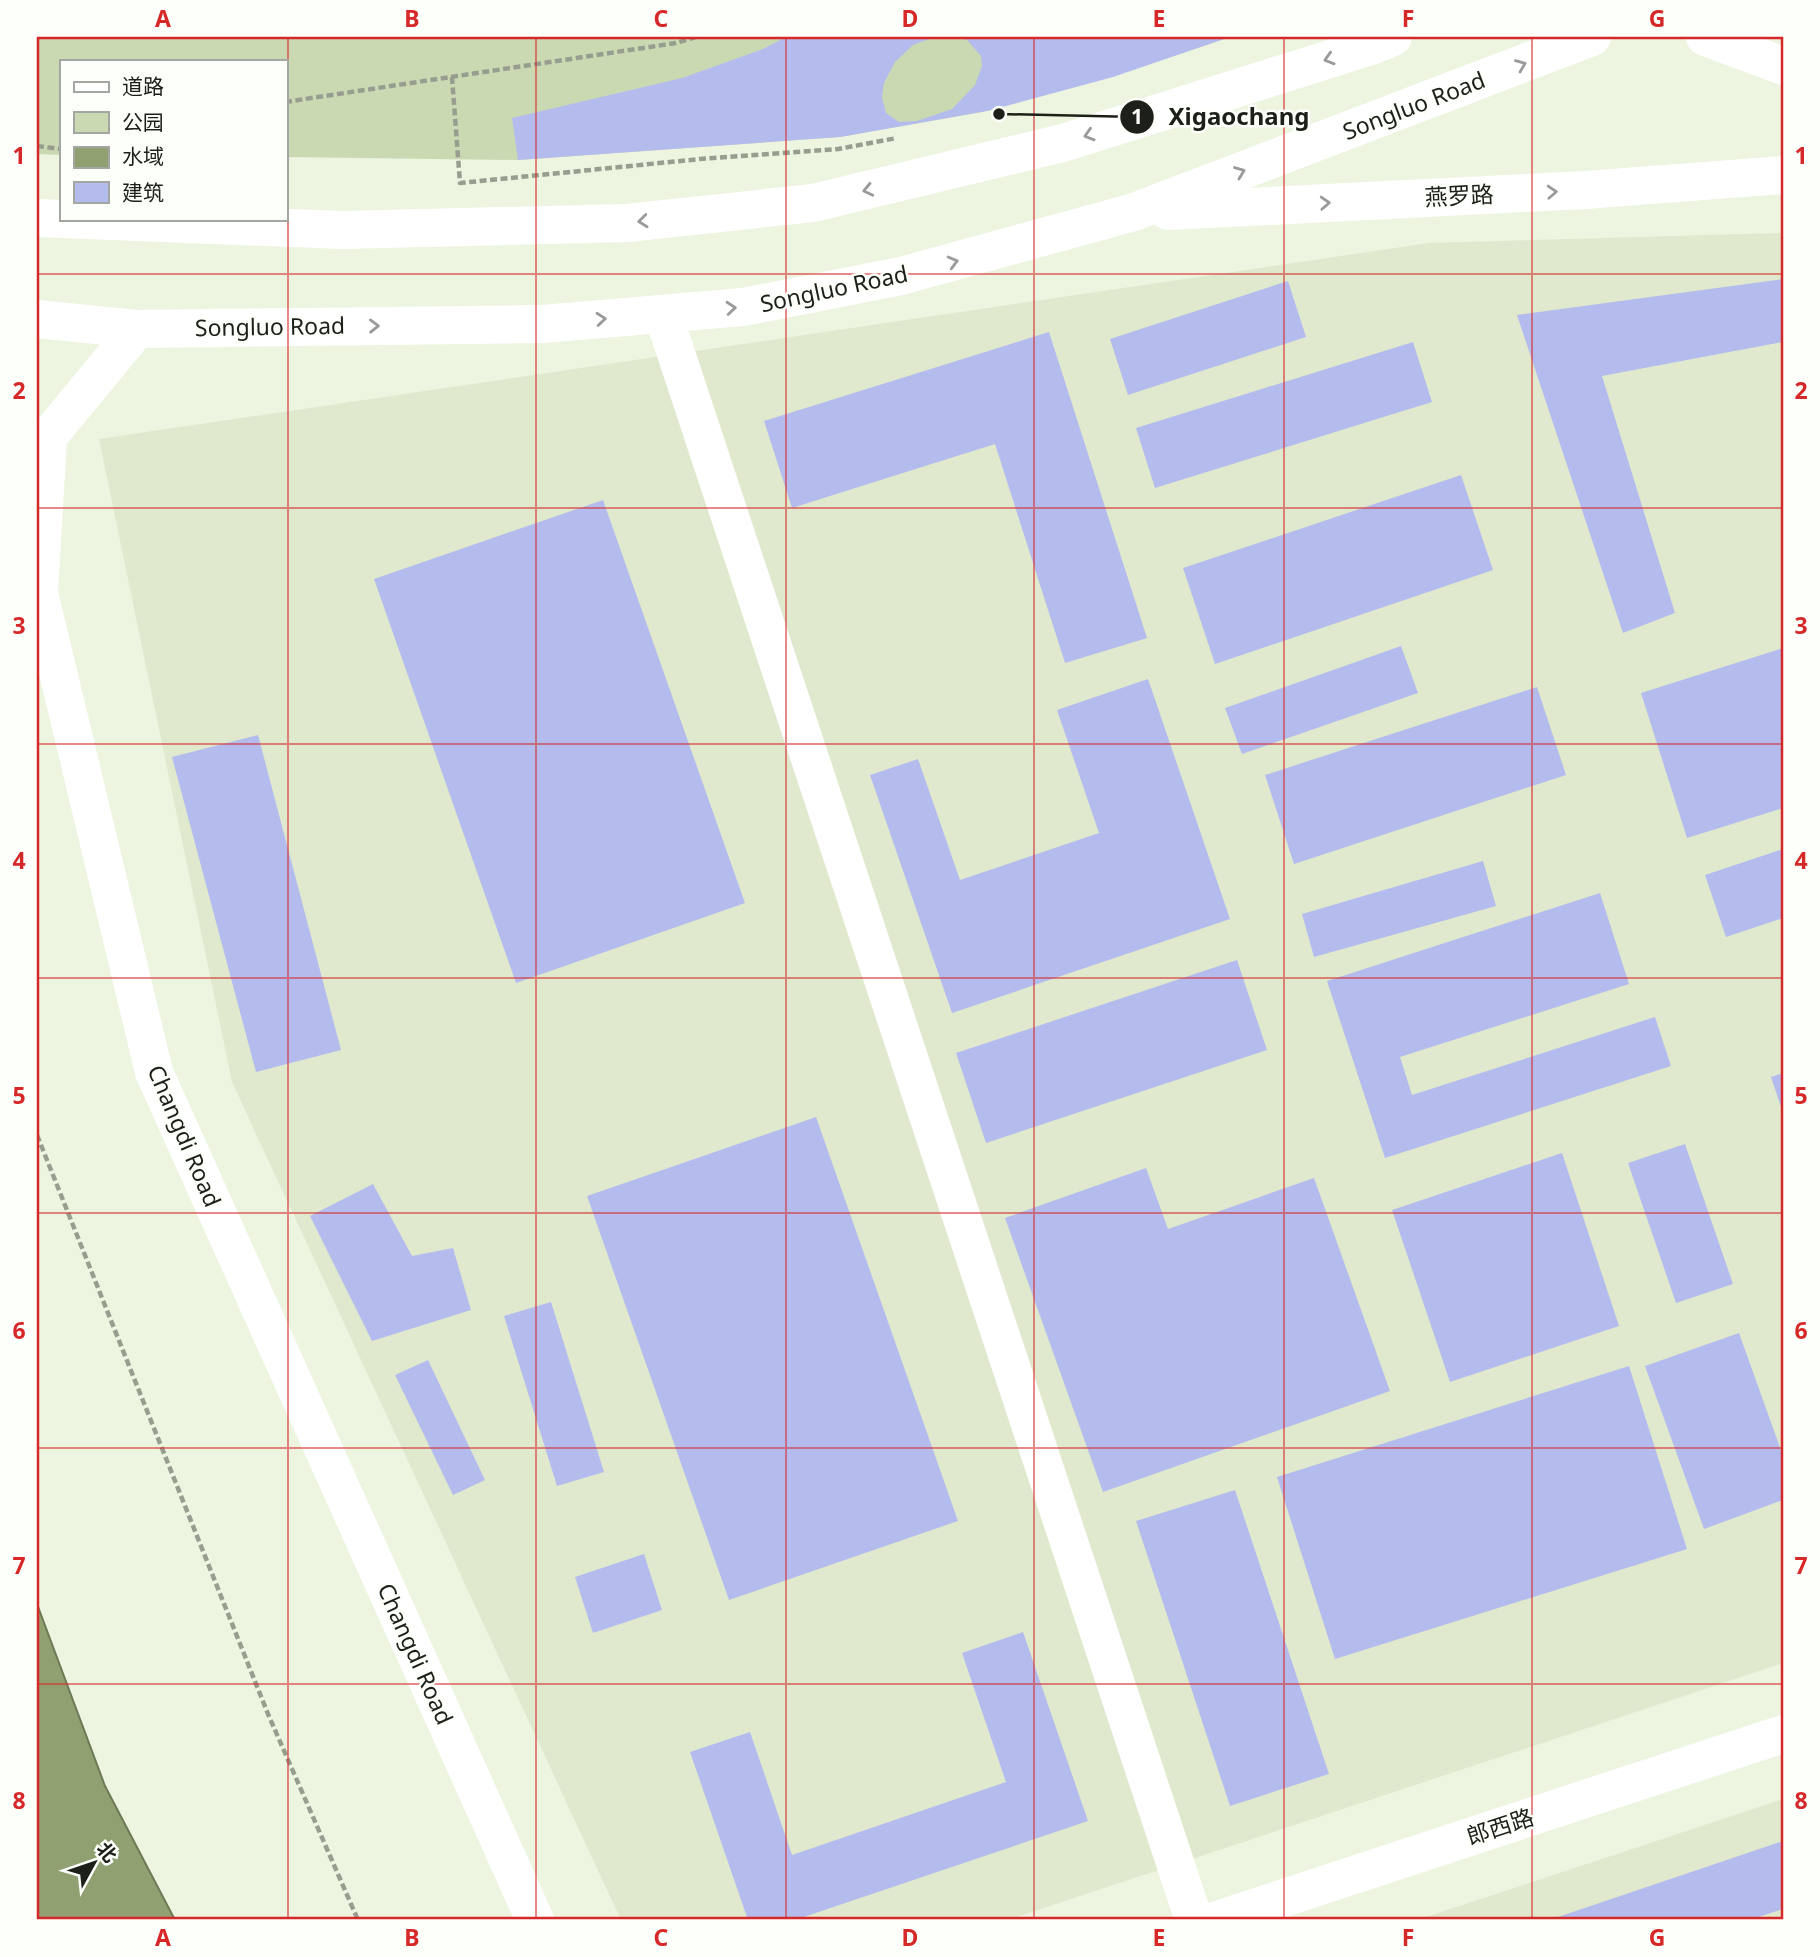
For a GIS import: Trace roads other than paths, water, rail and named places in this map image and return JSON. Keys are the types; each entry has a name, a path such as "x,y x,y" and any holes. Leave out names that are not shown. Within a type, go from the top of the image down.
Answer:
{"street":[{"name":"Songluo Road","path":"37,319 137,329 543,324 743,307 901,276 1134,212 1592,37"},
{"path":"1705,37 1783,66"},
{"path":"88,220 342,230 627,223 813,203 1063,143 1380,40"},
{"name":"燕罗路","path":"1134,212 1585,190 1783,175"},
{"path":"37,218 60,219"},
{"path":"663,314 1194,1920"},
{"name":"Changdi Road","path":"137,329 48,437 39,593 154,1072 535,1920"},
{"name":"郎西路","path":"1217,1920 1783,1734"}],"water":[{"path":"37,1604 105,1786 175,1920 37,1920"}],"place":[{"name":"Xigaochang","path":"999,114"}]}
